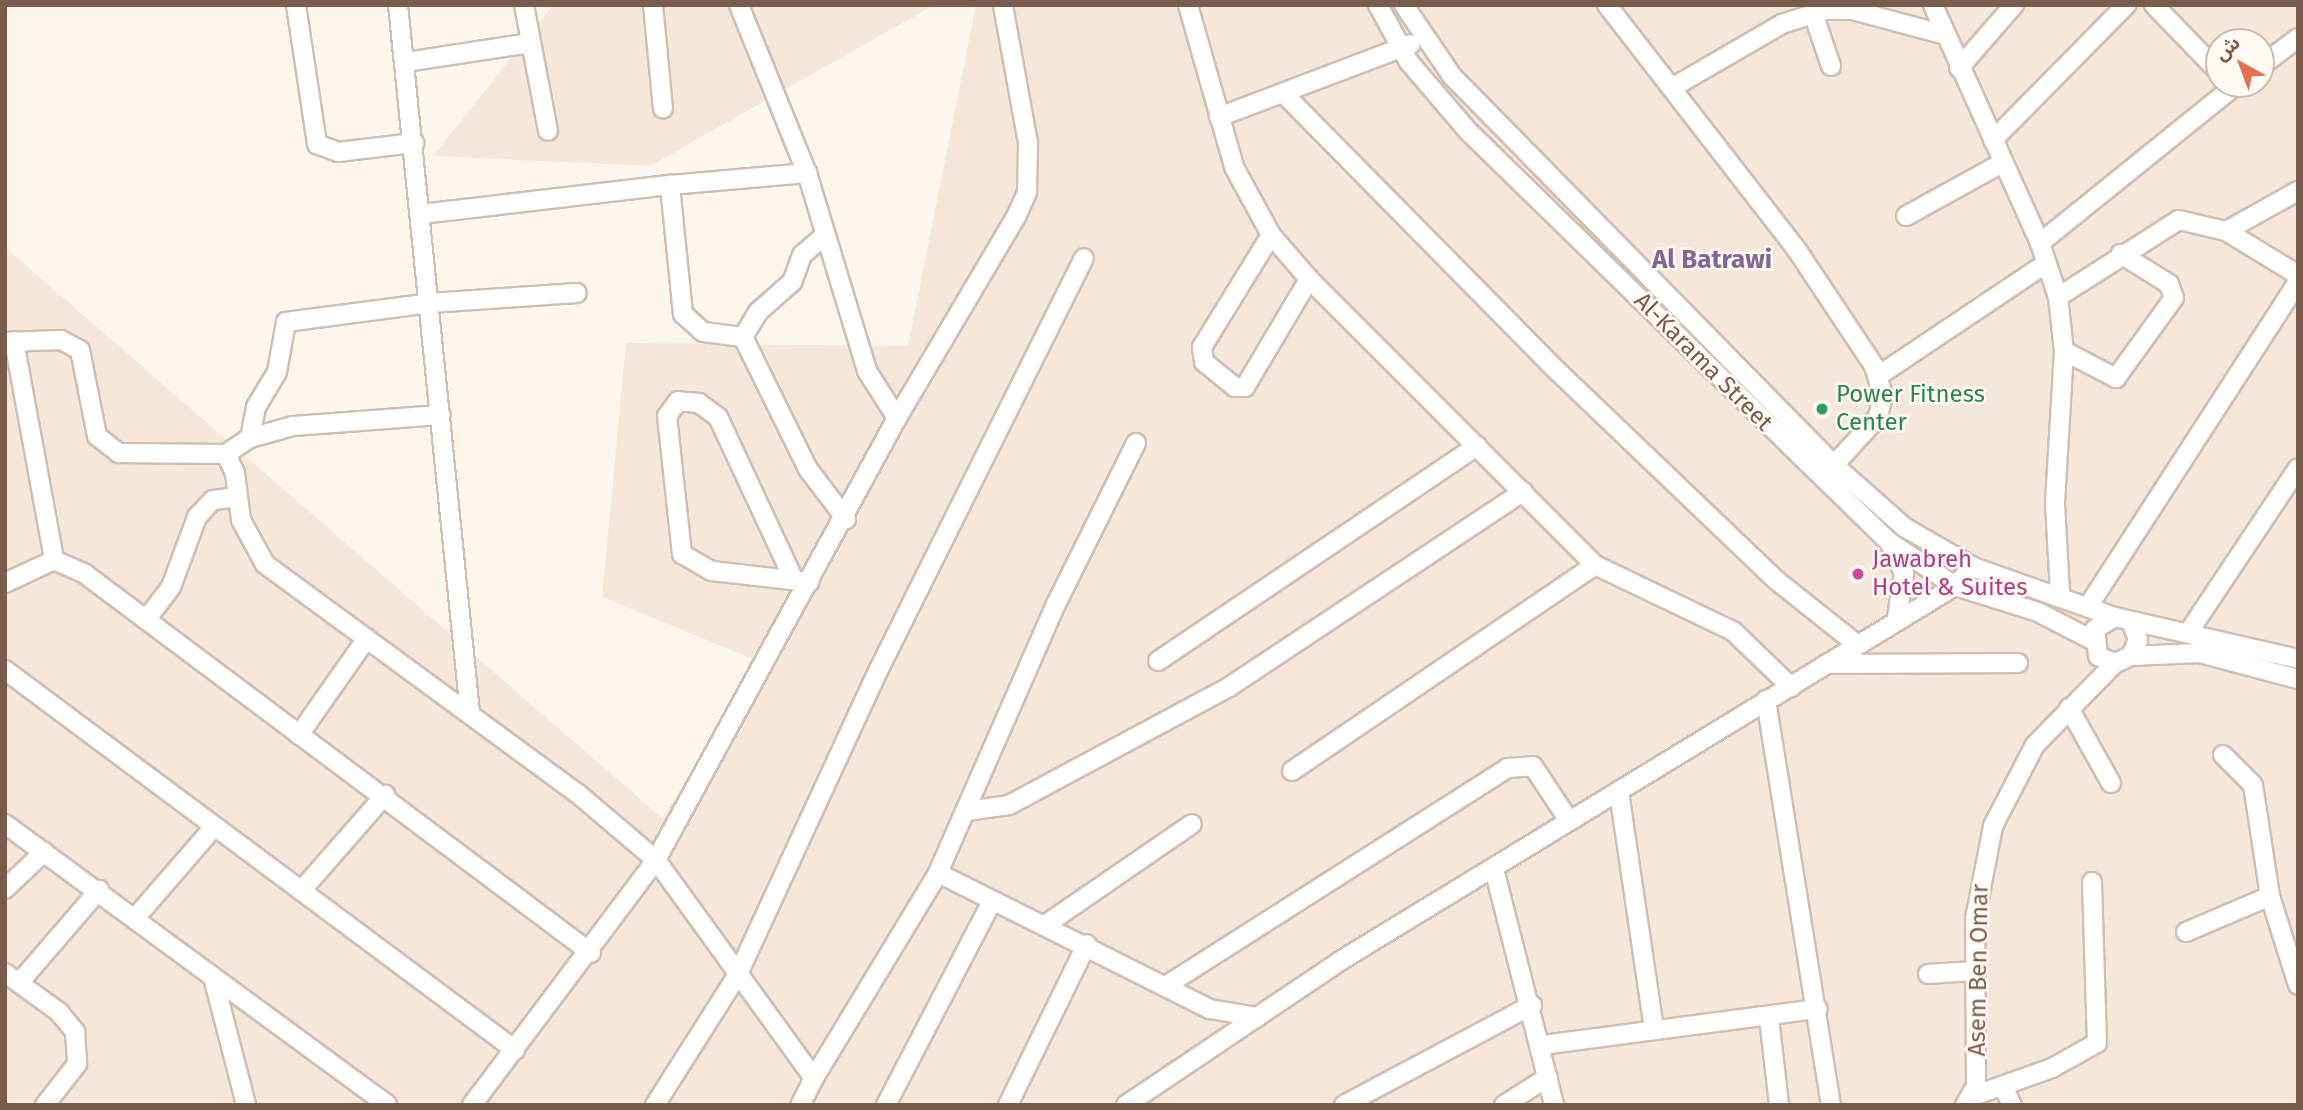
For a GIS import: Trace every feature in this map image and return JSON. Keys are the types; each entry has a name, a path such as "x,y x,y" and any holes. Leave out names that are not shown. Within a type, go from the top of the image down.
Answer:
{"street":[{"path":"296,5 317,144 338,152 414,143"},
{"path":"398,5 422,214 470,713"},
{"path":"524,5 548,131"},
{"path":"653,5 663,109"},
{"path":"738,5 807,173 867,370 897,418"},
{"path":"472,1105 591,953 656,860 801,581 846,519 897,418 1027,192 1028,143 1003,5"},
{"path":"1188,5 1234,167 1271,235 1309,279 1595,565 1733,631 1791,687"},
{"name":"Al-Karama Street","path":"1378,5 1401,48 1468,131 1888,541 1955,586 2038,612 2109,654"},
{"name":"Al-Karama Street","path":"1404,5 1421,37 1834,465 1904,527 1973,567 2060,594 2132,624 2296,655"},
{"path":"1607,5 1675,86 1797,250 1878,376 1878,417 1834,465"},
{"path":"1933,5 1959,68 2040,243 2057,297 2064,351 2055,504 2060,594"},
{"path":"1959,68 2014,5"},
{"path":"1993,140 2126,5"},
{"path":"2154,5 2205,58"},
{"path":"1675,86 1813,13 1853,10 1945,35"},
{"path":"1813,13 1831,66"},
{"path":"1219,117 1286,96 1421,37"},
{"path":"2275,55 2298,38"},
{"path":"405,62 530,43"},
{"path":"1286,96 1560,374 1776,580 1854,642"},
{"path":"2040,243 2217,98"},
{"path":"1906,216 2002,163"},
{"path":"422,214 670,185 807,173"},
{"path":"670,185 683,314 703,332 743,337"},
{"path":"2225,231 2298,191"},
{"path":"2057,297 2121,254 2179,220 2225,231 2298,275"},
{"path":"743,337 758,312 792,282 802,255 825,235"},
{"path":"1271,235 1202,347 1204,362 1236,387 1245,387 1309,279"},
{"path":"2064,351 2116,378 2175,298 2169,284 2121,254"},
{"path":"655,1105 738,974 879,669 1084,258"},
{"path":"1878,376 2047,263"},
{"path":"2089,606 2298,282"},
{"path":"250,438 256,407 277,372 286,322 430,303 577,293"},
{"path":"743,337 808,469 846,519"},
{"path":"54,560 10,341 61,340 80,350 97,436 111,450 226,454 250,438 293,426 441,415"},
{"path":"678,401 699,403 718,417 801,581 712,571 682,554 667,416 678,401"},
{"path":"800,1105 938,873 1056,604 1136,443"},
{"path":"1158,661 1477,446"},
{"path":"226,454 249,544 265,564 470,713 656,860 814,1078"},
{"path":"2188,633 2298,468"},
{"path":"967,811 1010,805 1229,687 1523,492"},
{"path":"146,620 171,587 197,517 214,500 236,497"},
{"path":"1888,541 1904,573 1897,617"},
{"path":"5,583 54,560 79,570 299,736 385,795 591,953"},
{"path":"1292,771 1595,565"},
{"path":"1126,1105 1257,1017 1494,869 1568,818 1619,792 1791,687 1854,642 1955,586 1973,567"},
{"name":"Asem Ben Omar","path":"1969,1101 1982,863 1997,814 2035,745 2084,694 2109,654 2095,629 2115,617"},
{"path":"2109,654 2138,640 2132,624"},
{"path":"299,736 366,638"},
{"path":"2109,654 2200,653 2298,679"},
{"path":"1826,664 2018,663"},
{"path":"5,670 515,1050"},
{"path":"1766,701 1818,1009 1831,1105"},
{"path":"2069,708 2111,783"},
{"path":"2223,755 2253,785 2270,896 2298,985"},
{"path":"1167,985 1507,768 1533,766 1568,818"},
{"path":"1619,792 1654,1028"},
{"path":"301,891 385,795"},
{"path":"5,824 136,917 212,977 387,1105"},
{"path":"1045,925 1192,824"},
{"path":"136,917 214,827"},
{"path":"5,889 44,852"},
{"path":"1494,869 1543,1045 1554,1105"},
{"path":"938,873 991,903 1087,944 1210,1009 1257,1017"},
{"path":"1969,1101 2097,1043 2092,882"},
{"path":"44,1105 77,1064 78,1044 59,1012 12,978 99,891"},
{"path":"2186,932 2270,896"},
{"path":"886,1105 991,903"},
{"path":"1008,1105 1087,944"},
{"path":"1928,974 1974,971"},
{"path":"212,977 246,1105"},
{"path":"1344,1105 1532,1005"},
{"path":"1543,1045 1654,1028 1769,1018 1818,1009"},
{"path":"1769,1018 1780,1105"},
{"path":"1504,1105 1548,1077"},
{"path":"2003,1086 2012,1105"}],"shaded area":[{"path":"553,5 934,5 650,166 433,156"},
{"path":"976,5 2298,5 2298,1105 5,1105 5,247 662,818 760,662 602,597 626,343 908,346"}],"place":[{"name":"Power Fitness Center","path":"1822,409"},
{"name":"Jawabreh Hotel & Suites","path":"1858,574"}],"district":[{"name":"Al Batrawi","path":"1712,260"}]}
